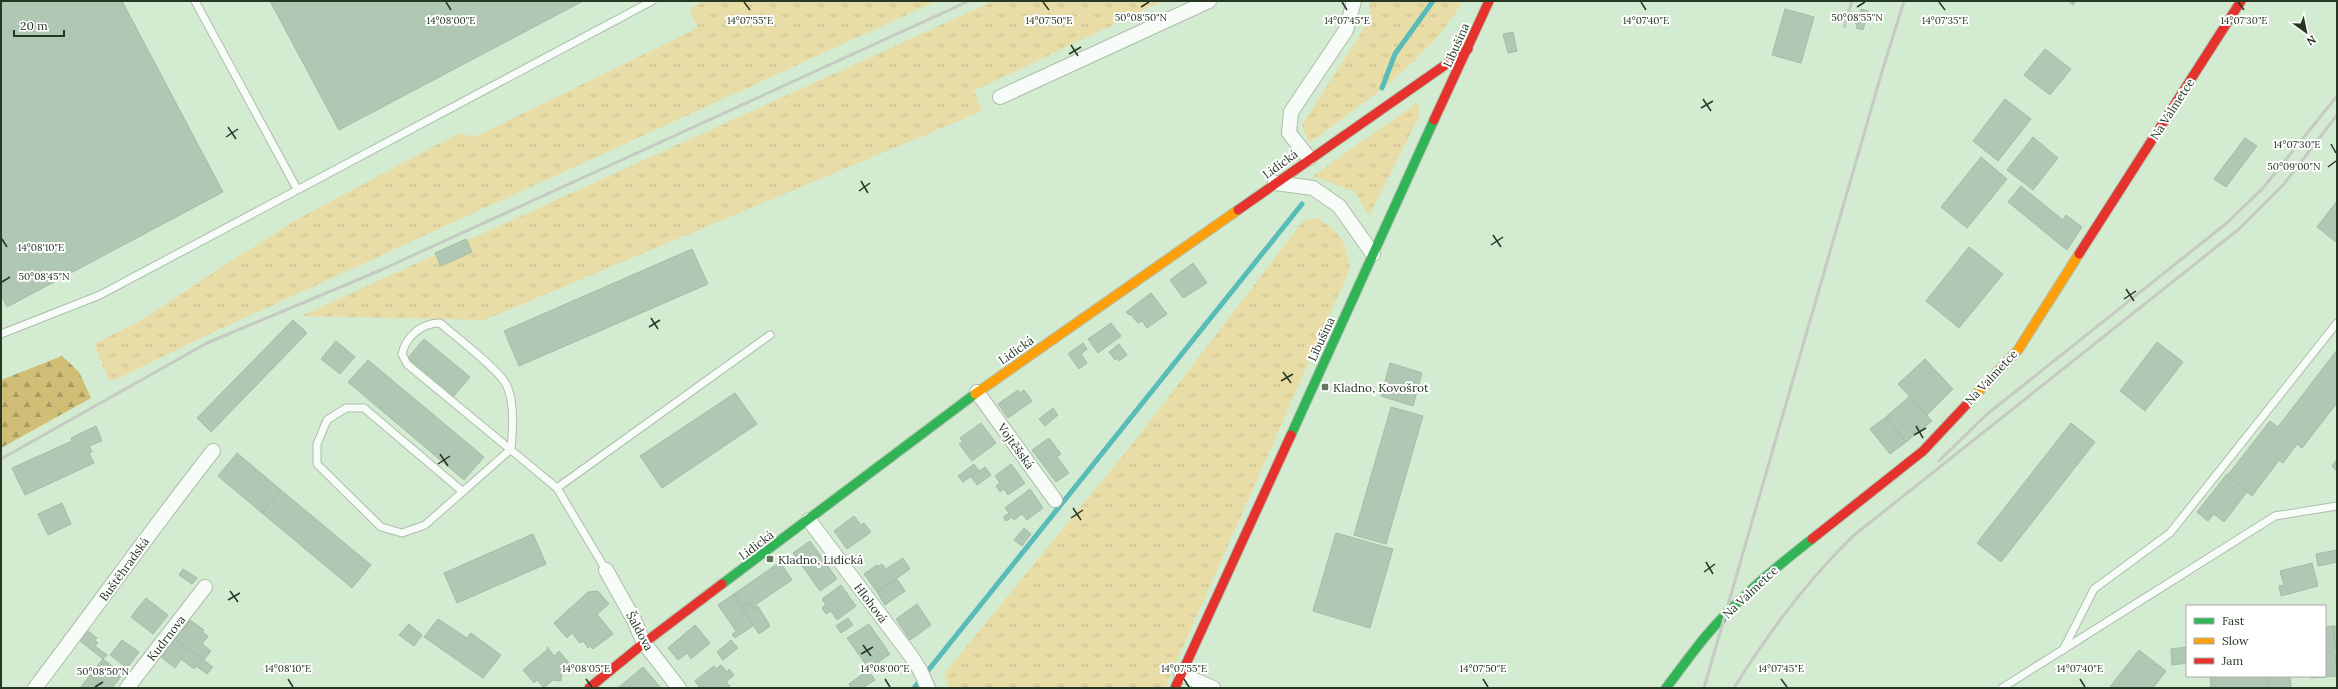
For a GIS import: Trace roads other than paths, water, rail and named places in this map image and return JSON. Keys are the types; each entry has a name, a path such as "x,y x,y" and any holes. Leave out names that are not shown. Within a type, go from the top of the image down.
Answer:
{"street":[{"path":"1000,97 1209,1"},
{"path":"1308,158 1289,133 1291,112 1346,30 1354,1"},
{"name":"Libušina","path":"1175,688 1489,1"},
{"name":"Na Valmetce","path":"1666,688 1706,636 1726,615 1779,565 1923,451 2018,350 2241,1"},
{"name":"Lidická","path":"589,688 644,643 977,392 1275,183 1308,158 1468,49"},
{"path":"1275,183 1313,188 1339,206 1373,254"},
{"name":"Vojtěšská","path":"977,392 1056,500"},
{"name":"Buštěhradská","path":"36,687 121,574 162,516 213,451"},
{"name":"Hlohová","path":"809,520 920,670 928,688"},
{"name":"Šaldova","path":"606,570 634,620 644,643 680,688"},
{"name":"Kudrnova","path":"127,688 205,587"},
{"path":"1181,674 1213,688"}],"lane":[{"path":"195,1 296,189"},
{"path":"1,334 100,295 296,189 652,1"},
{"path":"462,491 364,408 346,408 327,420 317,444 317,464 381,527 402,533 425,525 511,449 514,426 507,384 496,371 440,323 430,323 418,328 403,346 402,354 407,364 511,449 557,488 606,570"},
{"path":"2064,650 2094,589 2170,533 2337,323"},
{"path":"557,488 770,335"},
{"path":"2002,688 2275,516 2337,506"}],"waterway":[{"path":"1382,88 1395,54 1433,1"},
{"path":"914,688 1302,204"}],"railway":[{"path":"1,459 207,343 381,270 969,1"},
{"path":"1844,27 1852,1"},
{"path":"1704,688 1881,75 1904,1"},
{"path":"1939,461 1986,415 2228,222 2263,188 2337,96"},
{"path":"1734,688 1774,628 1819,571 1853,536 2239,229 2284,184 2337,115"}],"place":[{"name":"Kladno, Kovošrot","path":"1325,387"},
{"name":"Kladno, Lidická","path":"770,559"}]}
